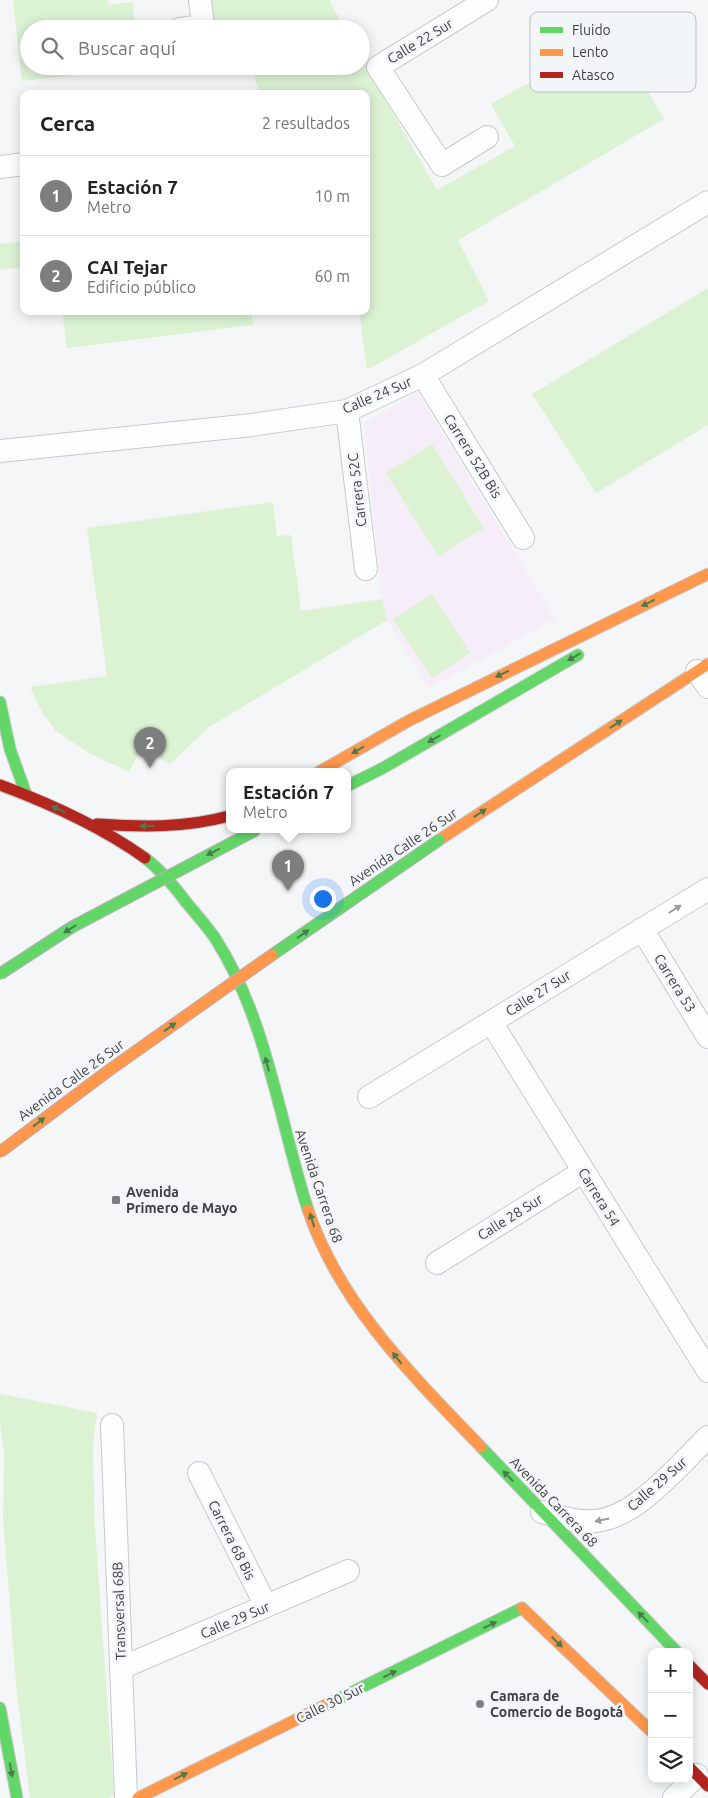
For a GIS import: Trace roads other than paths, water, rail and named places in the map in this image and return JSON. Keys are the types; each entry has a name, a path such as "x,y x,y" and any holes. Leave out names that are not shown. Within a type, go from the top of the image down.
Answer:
{"main road":[{"path":"326,768 410,720 708,574"},
{"path":"640,620 708,581"},
{"path":"351,784 383,768 588,649"},
{"name":"Avenida Calle 26 Sur","path":"0,1152 62,1104 185,1016 439,840 704,674"},
{"path":"0,702 11,758 26,794"},
{"name":"Avenida Carrera 68","path":"0,786 26,794 90,824 122,842 152,864 206,926 226,959 248,1004 264,1054 296,1171 316,1232 346,1289 409,1372 673,1648"},
{"path":"90,824 140,827 187,826 226,817"},
{"path":"0,974 72,927 250,833"},
{"name":"Calle 30 Sur","path":"138,1798 522,1608 648,1728"},
{"path":"693,1669 708,1683"},
{"path":"0,1708 17,1798"}],"street":[{"path":"200,0 202,20"},
{"name":"Calle 22 Sur","path":"487,0 378,67 442,165 487,137"},
{"path":"0,168 20,165"},
{"name":"Calle 24 Sur","path":"0,451 252,425 347,411 423,375 708,202"},
{"name":"Carrera 52B Bis","path":"423,375 523,538"},
{"name":"Carrera 52C","path":"347,411 366,569"},
{"name":"Calle 27 Sur","path":"369,1098 708,889"},
{"name":"Carrera 53","path":"642,929 708,1037"},
{"name":"Carrera 54","path":"491,1022 708,1371"},
{"name":"Calle 28 Sur","path":"437,1263 584,1171"},
{"name":"Transversal 68B","path":"112,1425 126,1798"},
{"name":"Calle 29 Sur","path":"542,1512 575,1521 593,1522 615,1517 627,1511 649,1494 708,1437"},
{"name":"Carrera 68 Bis","path":"199,1473 266,1606"},
{"name":"Calle 29 Sur","path":"121,1668 348,1571"},
{"path":"674,1798 698,1776"}],"place":[{"name":"CAI Tejar","path":"150,768"},
{"name":"Estación 7","path":"288,891"},
{"name":"Avenida Primero de Mayo","path":"116,1200"},
{"name":"Camara de Comercio de Bogotá","path":"480,1704"}]}
